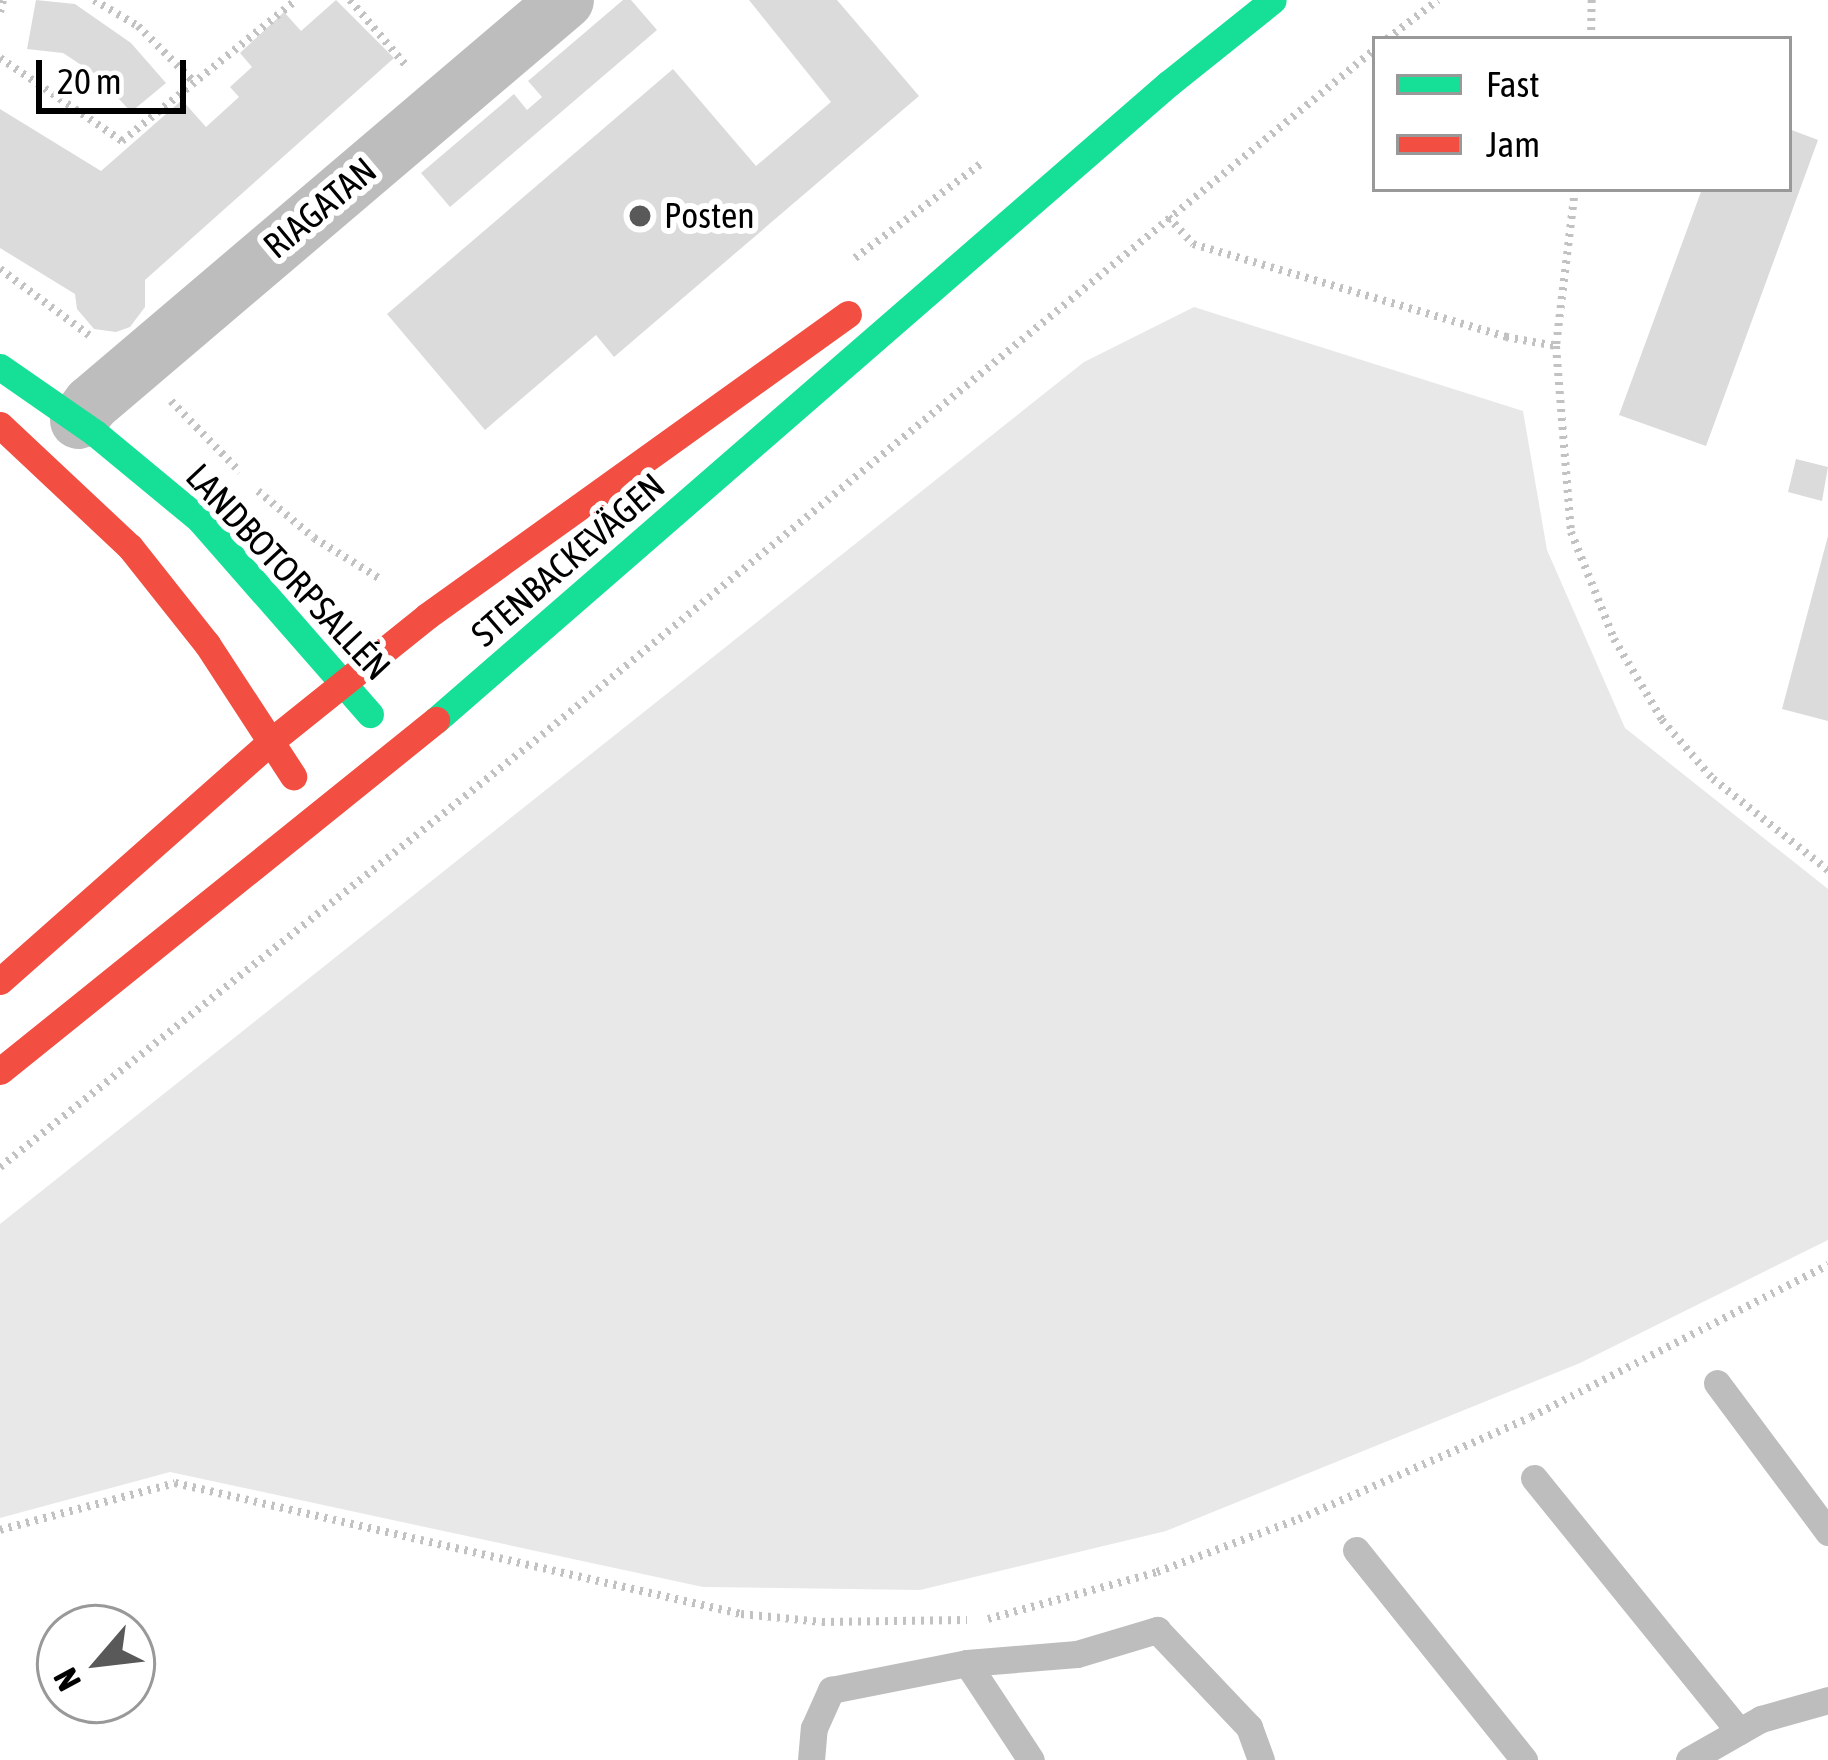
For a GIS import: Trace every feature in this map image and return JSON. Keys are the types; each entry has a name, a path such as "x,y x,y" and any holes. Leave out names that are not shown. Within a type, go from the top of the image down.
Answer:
{"street":[{"name":"RIAGATAN","path":"78,420 565,0"},
{"name":"STENBACKEVÄGEN","path":"0,1071 400,748 1168,85 1274,0"},
{"name":"STENBACKEVÄGEN","path":"915,266 1168,85"},
{"name":"STENBACKEVÄGEN","path":"0,981 270,742 427,616 876,293"},
{"name":"LANDBOTORPSALLÉN","path":"0,368 78,420 200,520 400,748"},
{"path":"42,466 78,420"},
{"path":"0,425 130,547 207,644 318,814"}],"lane":[{"path":"1717,1383 1828,1532"},
{"path":"1534,1478 1739,1731"},
{"path":"1356,1550 1523,1760"},
{"path":"811,1760 814,1728 831,1690 967,1663 1077,1654 1157,1630 1249,1726 1261,1760"},
{"path":"967,1663 1031,1760"},
{"path":"1699,1757 1739,1731 1828,1700"}],"path":[{"path":"0,12 3,0"},
{"path":"94,0 138,26 194,82"},
{"path":"0,58 122,141 296,0"},
{"path":"350,0 440,106"},
{"path":"1391,36 1438,0"},
{"path":"1591,36 1592,0"},
{"path":"0,1167 542,735 1372,51"},
{"path":"1575,192 1556,346 1571,532 1614,639 1662,720 1713,779 1828,870"},
{"path":"1168,218 1192,244 1507,337 1556,346"},
{"path":"0,268 133,368 273,506 390,585"},
{"path":"0,1529 176,1483 741,1614 822,1622 987,1619 1157,1572 1299,1520 1532,1417 1828,1265"}],"shaded area":[{"path":"1194,307 1523,411 1547,550 1625,728 1828,889 1828,1240 1580,1363 1166,1531 920,1590 703,1587 170,1472 0,1518 0,1224 1084,362"}],"building":[{"path":"36,0 75,4 131,43 166,83 131,112 98,76 63,53 27,49"},
{"path":"336,0 394,58 145,280 145,307 130,327 116,332 94,329 77,309 75,294 0,248 0,109 101,171 182,100 206,127 239,97 230,87 252,67 240,53 284,12 301,31"},
{"path":"623,0 631,0 657,30 450,207 421,173 514,94 527,110 542,97 528,81"},
{"name":"Posten","path":"749,0 837,0 919,96 614,357 596,335 485,430 387,314 673,69 756,166 831,102"},
{"path":"1792,130 1818,140 1706,446 1619,415 1701,192 1792,192"},
{"path":"1796,459 1828,467 1822,501 1788,492"},
{"path":"1828,536 1828,721 1782,709"}],"traffic: fast":[{"path":"436,720 1168,84 1273,0"},
{"path":"0,367 95,433 200,520 370,714"}],"traffic: jam":[{"path":"0,981 270,742 427,616 848,314"},
{"path":"0,425 130,547 207,644 293,776"},
{"path":"0,1071 436,720"}],"place":[{"name":"Posten","path":"640,216"}]}
